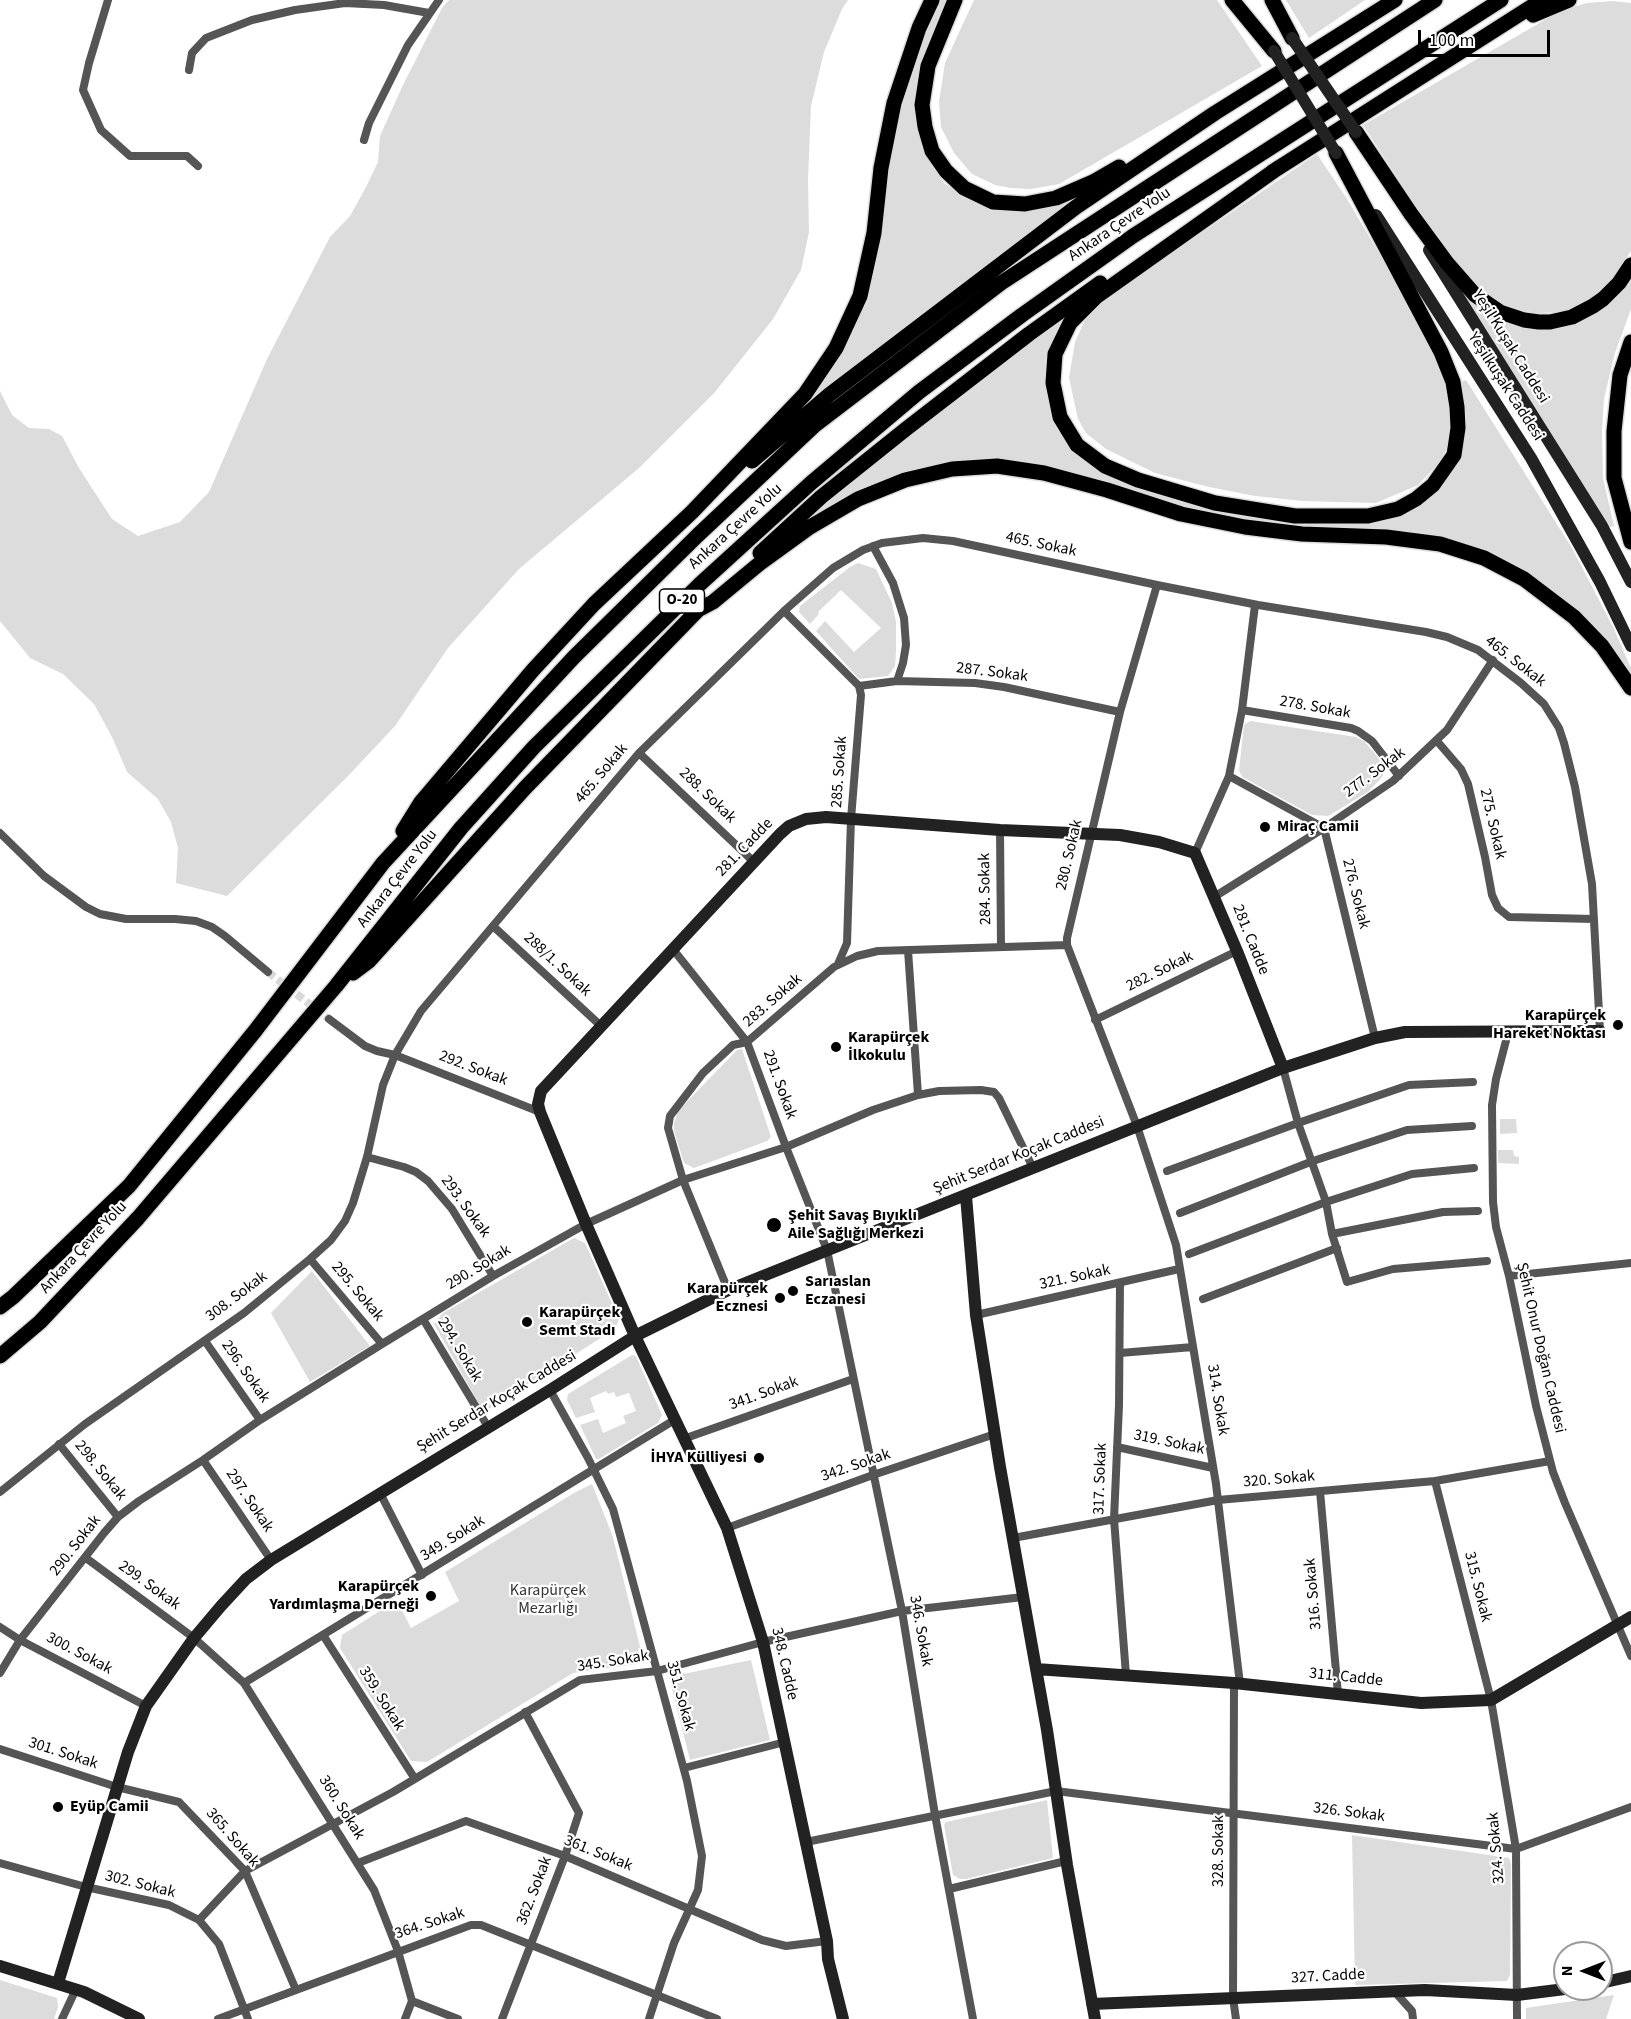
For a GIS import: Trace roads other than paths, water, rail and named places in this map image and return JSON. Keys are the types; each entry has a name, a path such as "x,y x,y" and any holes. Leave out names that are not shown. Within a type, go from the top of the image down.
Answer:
{"highway":[{"path":"692,512 805,394 837,348 860,296 874,233 881,168 894,102 919,28 932,0"},
{"path":"955,0 928,66 922,105 925,127 932,151 946,171 964,188 993,202 1025,204 1056,198 1093,182 1215,113"},
{"path":"1232,0 1274,51"},
{"path":"1270,0 1292,38"},
{"path":"1332,39 1389,0"},
{"path":"383,863 422,802 533,670 594,604 692,512 829,395 1076,207 1215,113 1395,0"},
{"name":"Ankara Çevre Yolu","path":"0,1306 13,1297 129,1186 255,1031 383,863 574,657 698,535 815,425 1000,283 1435,0"},
{"name":"Ankara Çevre Yolu","path":"0,1356 40,1322 138,1218 336,986 461,828 534,747 700,584 820,476 919,392 1022,315 1133,236 1501,0"},
{"path":"336,986 369,961 525,788 698,610 821,497 1029,334 1152,246 1542,0"},
{"path":"1420,78 1528,18 1569,0"},
{"path":"1356,132 1447,263 1475,295 1500,312 1530,321 1550,322 1572,317 1603,299 1619,283 1631,265"},
{"path":"1278,168 1096,297 1070,323 1055,354 1053,383 1060,417 1077,445 1105,466 1138,480 1215,503 1295,516 1368,516 1398,509 1416,499 1433,485 1454,455 1458,428 1453,382 1441,352 1336,153"},
{"path":"1631,342 1620,375 1614,431 1614,478 1631,542"},
{"path":"698,610 713,602 759,564 810,527 858,499 905,480 952,469 997,466 1044,473 1182,514 1245,527 1302,534 1386,537 1440,544 1484,558 1524,579 1574,617 1602,646 1631,688"}],"street":[{"path":"108,0 83,90 102,130 130,156 187,156 198,166"},
{"path":"363,140 369,123 408,45 439,0"},
{"name":"Yeşilkuşak Caddesi","path":"1243,0 1336,153 1531,458 1600,582 1631,646"},
{"path":"189,70 192,53 206,38 252,20 294,10 345,3 384,5 429,13"},
{"name":"Yeşil Kuşak Caddesi","path":"1292,38 1356,132 1602,526 1631,582"},
{"name":"465. Sokak","path":"395,1055 421,1011 639,753 784,611 833,568 873,546 908,539 943,539 1256,605 1426,632 1466,643 1492,660 1544,704 1559,728 1570,761 1592,884 1600,1031"},
{"path":"873,546 893,583 904,618 906,645 897,681"},
{"name":"280. Sokak","path":"1137,1126 1068,945 1068,928 1120,712 1157,585"},
{"path":"1195,853 1229,776 1242,710 1256,605"},
{"path":"784,611 859,686"},
{"name":"277. Sokak","path":"1214,897 1324,828 1382,790 1399,776 1437,741 1459,714 1492,660"},
{"name":"287. Sokak","path":"859,686 897,681 984,684 1120,712"},
{"name":"285. Sokak","path":"838,964 847,943 851,819 861,695 859,686"},
{"name":"278. Sokak","path":"1242,710 1351,728 1372,741 1399,776"},
{"name":"275. Sokak","path":"1437,741 1464,774 1494,903 1509,917 1594,919"},
{"name":"288. Sokak","path":"639,753 754,862"},
{"path":"1229,776 1324,828"},
{"name":"281. Cadde","path":"540,1112 538,1104 541,1091 672,948 780,834 797,822 818,818 1129,836 1160,842 1195,853 1283,1068"},
{"name":"276. Sokak","path":"1324,828 1375,1038"},
{"name":"284. Sokak","path":"1000,830 1001,947"},
{"path":"0,833 44,876 100,914 126,919 196,921 218,932 268,972"},
{"name":"288/1. Sokak","path":"493,926 601,1026"},
{"path":"847,943 869,952"},
{"name":"283. Sokak","path":"728,1290 683,1180 668,1128 670,1116 703,1073 733,1045 747,1042 838,964 869,952 1068,945"},
{"name":"291. Sokak","path":"672,948 747,1042 827,1250"},
{"path":"908,950 918,1095"},
{"name":"282. Sokak","path":"1095,1020 1237,951"},
{"name":"292. Sokak","path":"329,1019 365,1046 395,1055 540,1112"},
{"name":"Şehit Serdar Koçak Caddesi","path":"58,1983 128,1752 146,1706 194,1638 235,1590 270,1560 635,1336 728,1290 1137,1126 1283,1068 1375,1038 1417,1031 1508,1033 1600,1031"},
{"name":"Şehit Onur Doğan Caddesi","path":"1508,1033 1494,1091 1492,1178 1497,1227 1550,1461 1565,1503 1631,1656"},
{"name":"308. Sokak","path":"0,1492 58,1444 205,1341 331,1240 345,1221 353,1203 367,1157 383,1085 395,1055"},
{"path":"1283,1068 1298,1123 1326,1202 1332,1234 1347,1282 1394,1269 1487,1261"},
{"path":"1167,1171 1409,1085 1473,1082"},
{"name":"290. Sokak","path":"0,1673 20,1641 118,1517 260,1420 493,1276 585,1224 683,1180 786,1147 873,1110 918,1095 939,1091 994,1092 1033,1168"},
{"path":"540,1112 585,1224 635,1336"},
{"name":"314. Sokak","path":"1137,1126 1176,1245 1218,1500 1237,1683"},
{"path":"1180,1213 1313,1161 1407,1130 1472,1126"},
{"name":"293. Sokak","path":"367,1157 404,1167 428,1180 452,1209 493,1276"},
{"path":"1189,1254 1326,1202 1412,1174 1474,1168"},
{"path":"966,1196 976,1315 1066,1862 1095,2019"},
{"path":"1332,1234 1443,1212 1478,1211"},
{"path":"1203,1299 1337,1248"},
{"name":"346. Sokak","path":"827,1250 902,1611 935,1815 973,2019"},
{"name":"295. Sokak","path":"310,1259 382,1344"},
{"path":"1509,1276 1631,1263"},
{"name":"321. Sokak","path":"976,1315 1179,1269"},
{"name":"317. Sokak","path":"1120,1283 1118,1447 1114,1520 1126,1675"},
{"name":"294. Sokak","path":"423,1319 488,1427"},
{"name":"348. Cadde","path":"635,1336 686,1438 727,1528 763,1641 827,1941 828,1959 843,2019"},
{"name":"296. Sokak","path":"205,1341 260,1420"},
{"path":"1120,1353 1193,1347"},
{"name":"341. Sokak","path":"686,1438 853,1379"},
{"name":"351. Sokak","path":"550,1389 613,1509 684,1768 702,1856 698,1890 674,1943 649,2019"},
{"name":"349. Sokak","path":"244,1683 676,1419"},
{"name":"342. Sokak","path":"727,1528 995,1434"},
{"name":"298. Sokak","path":"58,1444 118,1517"},
{"name":"319. Sokak","path":"1118,1447 1213,1468"},
{"name":"297. Sokak","path":"203,1460 270,1560"},
{"name":"320. Sokak","path":"1013,1539 1218,1500 1435,1481 1550,1461"},
{"name":"315. Sokak","path":"1435,1481 1491,1700"},
{"name":"316. Sokak","path":"1320,1491 1338,1694"},
{"path":"380,1493 422,1575"},
{"name":"299. Sokak","path":"86,1558 194,1638"},
{"name":"345. Sokak","path":"199,1920 245,1871 415,1779 580,1680 657,1671 763,1641 902,1611 1023,1597"},
{"name":"311. Cadde","path":"1036,1669 1237,1683 1421,1703 1491,1700 1631,1617"},
{"name":"300. Sokak","path":"0,1627 20,1641 146,1706"},
{"name":"359. Sokak","path":"323,1635 415,1779"},
{"name":"360. Sokak","path":"194,1638 244,1683 358,1863 374,1890 398,1951 412,2001"},
{"name":"328. Sokak","path":"1236,2019 1233,1998 1237,1683"},
{"name":"324. Sokak","path":"1491,1700 1516,1850 1517,2019"},
{"name":"362. Sokak","path":"502,2019 565,1856 579,1813 525,1712"},
{"path":"684,1768 785,1743"},
{"name":"301. Sokak","path":"0,1749 117,1787"},
{"name":"365. Sokak","path":"117,1787 178,1802 245,1871 296,1990"},
{"name":"326. Sokak","path":"806,1842 1056,1791 1516,1850 1631,1808"},
{"name":"361. Sokak","path":"358,1863 466,1821 565,1856 762,1940 786,1946 827,1941"},
{"path":"949,1889 1066,1862"},
{"name":"302. Sokak","path":"0,1863 86,1887 169,1905 199,1920 219,1944 248,2019"},
{"name":"364. Sokak","path":"218,2019 471,1924 481,1925 717,2019"},
{"path":"0,1966 76,1989 139,2019"},
{"path":"1613,1980 1631,1976"},
{"path":"63,2019 76,1989"},
{"name":"327. Cadde","path":"1092,2004 1425,1990 1517,1995 1553,1990"},
{"path":"1394,1991 1412,2011 1413,2019"},
{"path":"405,2019 412,2001 458,2019"}],"tunnel":[{"path":"268,972 329,1019"}],"place":[{"name":"Miraç Camii","path":"1265,827"},
{"name":"Karapürçek Hareket Noktası","path":"1618,1025"},
{"name":"Karapürçek İlkokulu","path":"836,1047"},
{"name":"Şehit Savaş Bıyıklı Aile Sağlığı Merkezi","path":"774,1225"},
{"name":"Sarıaslan Eczanesi","path":"793,1291"},
{"name":"Karapürçek Ecznesi","path":"780,1298"},
{"name":"Karapürçek Semt Stadı","path":"527,1322"},
{"name":"İHYA Külliyesi","path":"759,1458"},
{"name":"Karapürçek Yardımlaşma Derneği","path":"431,1596"},
{"name":"Eyüp Camii","path":"58,1807"}],"park label":[{"name":"Karapürçek Mezarlığı","path":"548,1600"}]}
